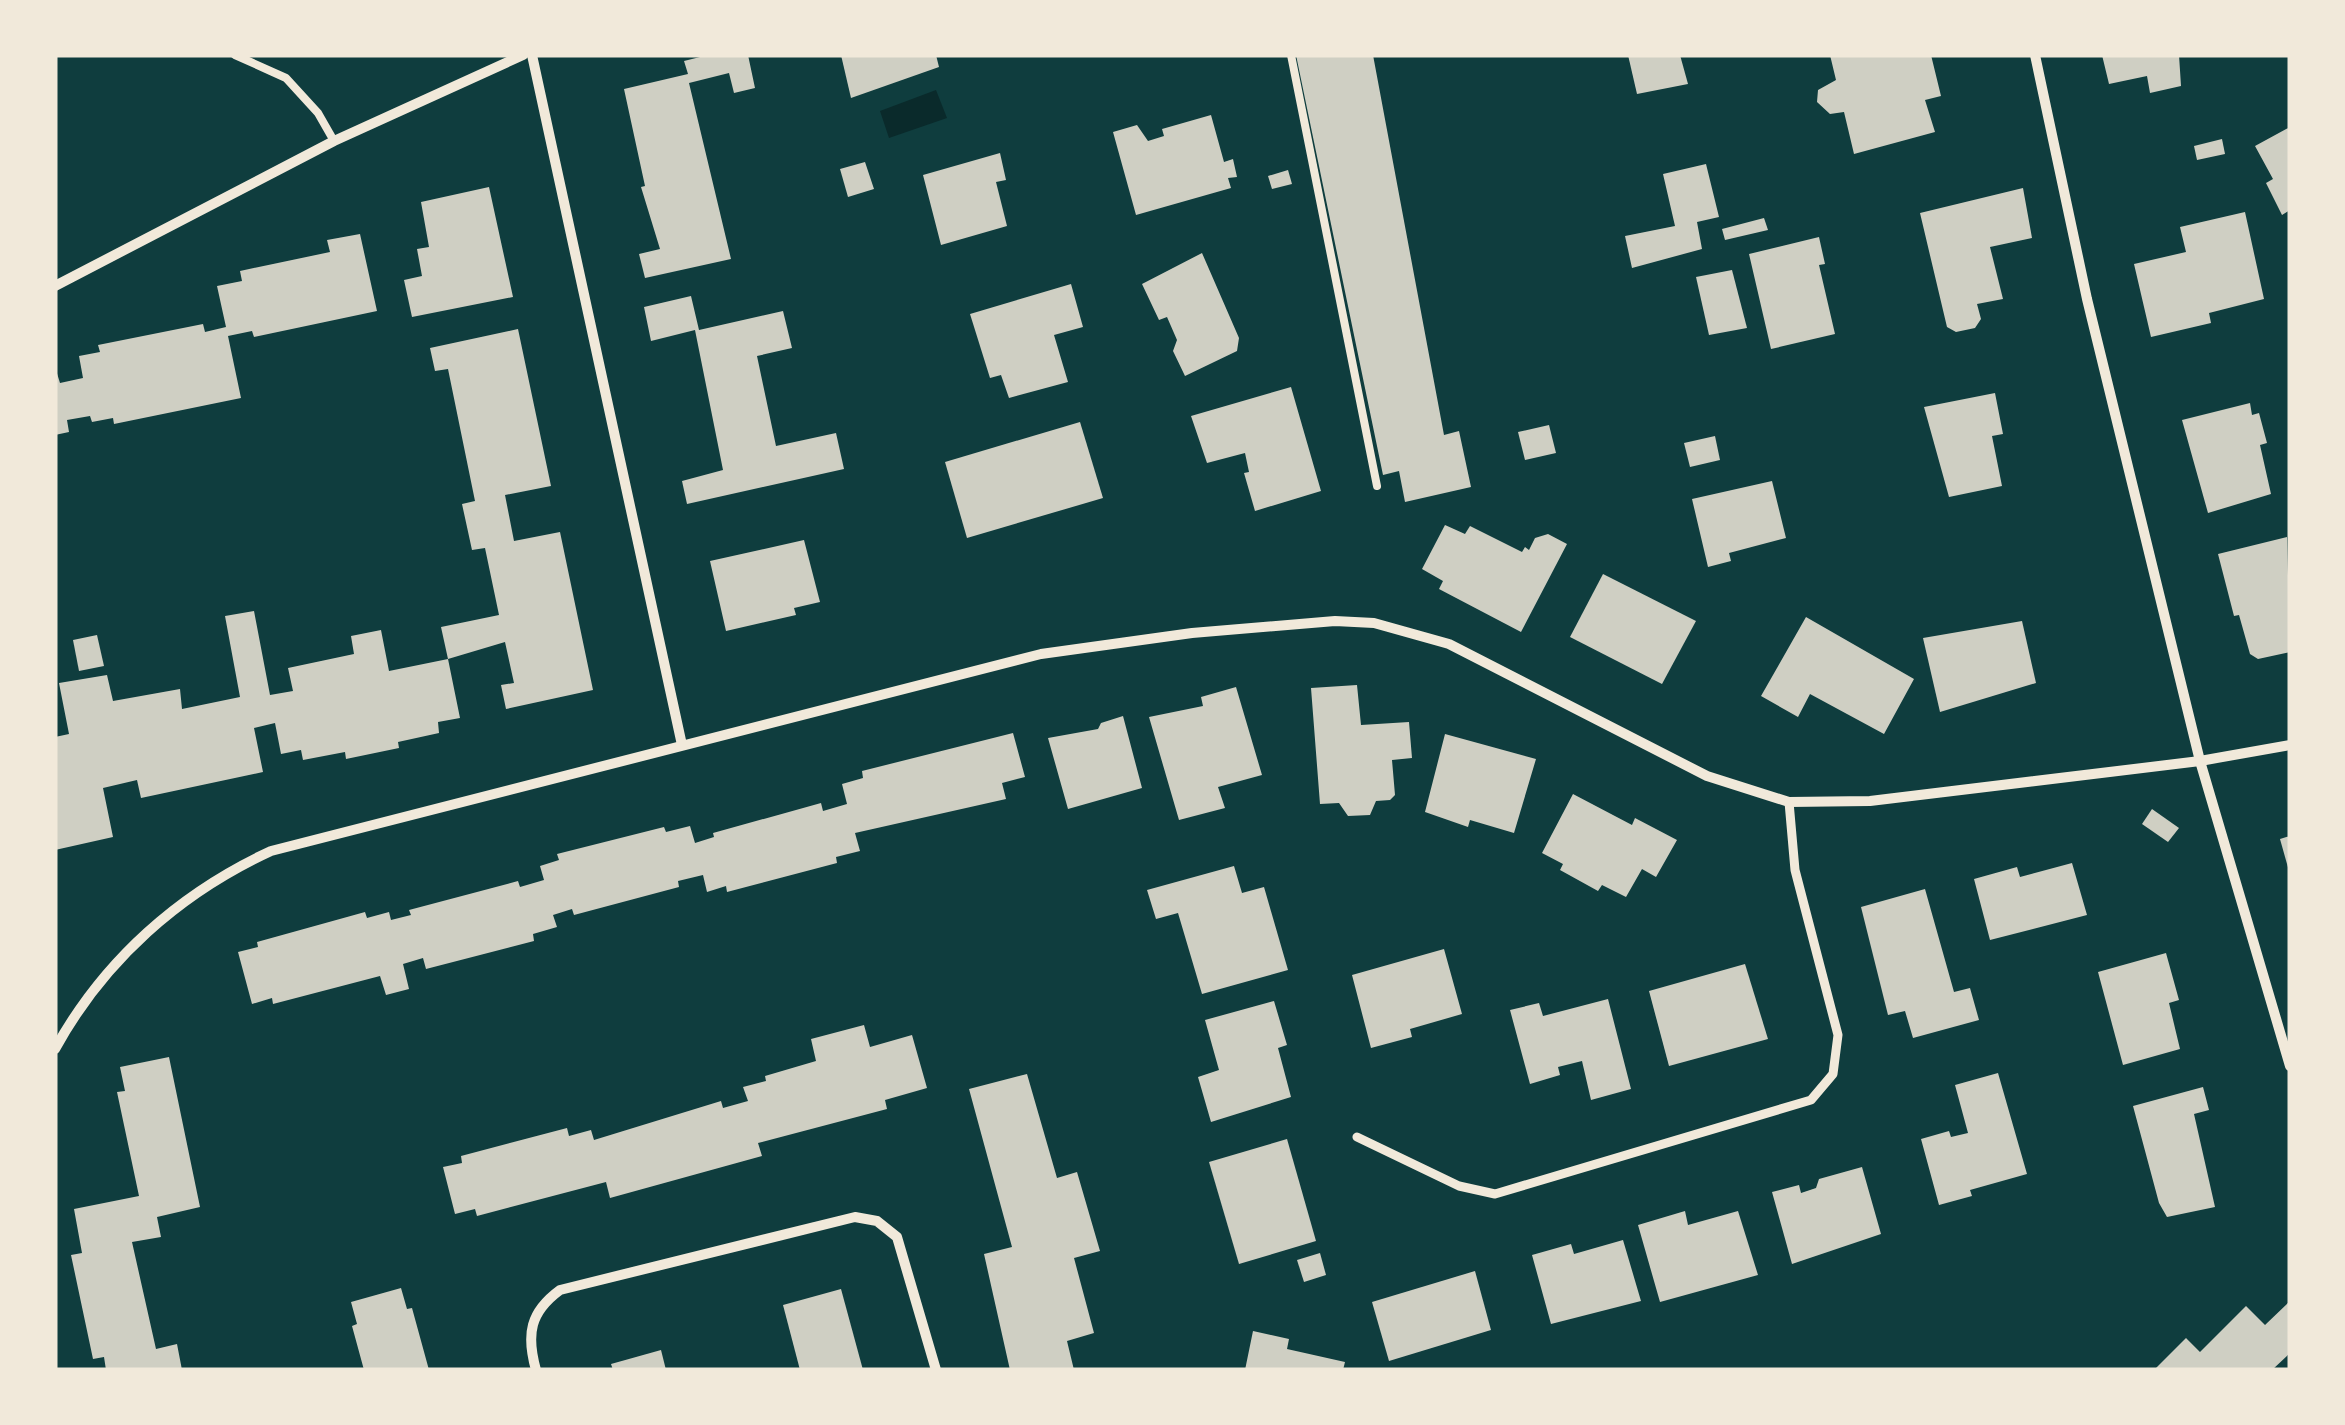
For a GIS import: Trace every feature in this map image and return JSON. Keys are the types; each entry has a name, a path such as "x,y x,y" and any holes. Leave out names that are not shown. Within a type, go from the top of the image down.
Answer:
{"street":[{"path":"55,286 334,141 523,55"},
{"path":"532,55 682,744"},
{"path":"2035,55 2087,299 2200,761 2290,1066"},
{"path":"55,1049 114,964 148,930 229,870 319,837 988,665 1192,634 1302,623 1374,623 1449,644 1707,776 1789,802 1870,801 2200,761 2290,745"},
{"path":"1357,1137 1459,1186 1495,1194 1812,1100 1833,1074 1838,1035 1794,870 1789,802"},
{"path":"536,1370 530,1325 540,1305 560,1290 855,1217 877,1221 897,1237 936,1370"}],"lane":[{"path":"235,55 286,78 334,141"},
{"path":"1291,55 1377,486"}],"water":[{"path":"936,90 947,118 889,138 880,111"}],"building":[{"path":"708,55 748,55 755,88 734,93 729,73 689,83 731,259 645,278 639,254 660,249 641,187 645,186 624,89 688,74 684,61"},
{"path":"841,55 936,55 939,67 851,98"},
{"path":"1296,55 1373,55 1444,435 1459,431 1471,487 1405,502 1399,471 1383,475"},
{"path":"1628,55 1680,55 1688,84 1637,94"},
{"path":"1830,55 1931,55 1941,96 1925,100 1935,132 1854,154 1844,112 1830,114 1817,102 1818,90 1836,80"},
{"path":"2102,55 2179,55 2181,86 2150,93 2147,76 2109,84"},
{"path":"1211,115 1224,162 1233,159 1237,177 1228,178 1231,188 1136,215 1113,132 1137,125 1148,141 1164,136 1162,129"},
{"path":"2290,127 2290,210 2282,215 2266,183 2273,179 2255,146"},
{"path":"2222,139 2225,154 2197,160 2194,146"},
{"path":"1000,153 1006,180 996,182 1007,226 941,245 923,175"},
{"path":"865,162 874,189 848,197 840,169"},
{"path":"1706,164 1719,217 1697,222 1702,249 1632,268 1625,236 1675,226 1663,174"},
{"path":"1288,170 1292,184 1272,189 1268,176"},
{"path":"489,187 513,297 412,317 404,280 422,276 417,249 429,247 421,202"},
{"path":"2023,188 2032,238 1990,247 2003,299 1977,304 1981,319 1975,328 1956,332 1947,327 1920,213"},
{"path":"2245,212 2264,299 2209,313 2211,323 2151,337 2134,264 2186,252 2180,227"},
{"path":"1764,218 1768,230 1725,240 1722,229"},
{"path":"360,234 377,311 254,337 252,331 228,336 241,398 114,424 113,418 92,422 90,416 67,420 69,432 55,435 55,367 60,383 83,378 79,356 100,352 98,345 203,324 205,332 226,327 217,286 242,281 240,271 330,252 327,240"},
{"path":"1819,237 1825,264 1819,265 1835,334 1771,349 1749,254"},
{"path":"1202,253 1239,338 1237,351 1185,376 1173,351 1177,340 1167,317 1159,320 1142,284"},
{"path":"1732,270 1747,328 1709,335 1696,277"},
{"path":"1071,284 1083,327 1054,335 1068,382 1009,398 1001,375 990,378 970,314"},
{"path":"691,296 699,330 783,311 792,348 757,356 776,446 836,433 844,469 687,504 682,481 723,470 695,330 651,341 644,307"},
{"path":"518,329 551,486 505,495 514,541 560,532 593,690 506,709 501,685 514,683 505,642 448,659 441,627 499,615 485,548 472,550 462,504 475,501 448,369 435,371 430,348"},
{"path":"1291,387 1321,491 1255,511 1244,473 1249,472 1245,453 1207,463 1191,416"},
{"path":"1995,393 2003,434 1992,436 2002,486 1949,497 1924,407"},
{"path":"2250,403 2252,415 2259,413 2267,443 2260,445 2271,494 2208,513 2182,420"},
{"path":"1080,422 1103,498 967,538 945,462"},
{"path":"1549,425 1556,453 1525,460 1518,432"},
{"path":"1715,436 1720,460 1690,467 1684,443"},
{"path":"1772,481 1786,538 1729,553 1731,561 1708,567 1692,499"},
{"path":"1445,525 1465,534 1470,526 1522,552 1525,547 1529,550 1535,538 1548,534 1567,544 1521,632 1439,589 1443,581 1422,569"},
{"path":"2287,537 2290,652 2258,659 2250,654 2239,615 2234,616 2218,554"},
{"path":"804,540 820,602 794,608 796,615 726,631 710,561"},
{"path":"1603,574 1696,621 1662,684 1570,637"},
{"path":"254,611 270,695 293,691 288,668 354,654 351,636 381,630 389,671 448,659 460,718 438,722 439,733 398,742 399,748 346,759 345,752 303,760 301,750 281,754 275,723 254,728 263,772 141,798 137,780 103,788 113,837 55,850 55,737 69,734 59,683 107,675 113,701 180,689 182,709 240,697 225,616"},
{"path":"1806,617 1914,679 1884,734 1810,694 1798,717 1761,696"},
{"path":"2022,621 2036,683 1940,712 1923,638"},
{"path":"97,635 104,666 79,671 73,640"},
{"path":"1357,685 1361,725 1409,722 1412,758 1392,760 1395,795 1390,800 1376,801 1370,815 1348,816 1339,803 1320,804 1311,688"},
{"path":"1236,687 1262,775 1218,787 1225,808 1179,820 1149,717 1203,706 1201,697"},
{"path":"1123,716 1142,788 1068,809 1048,738 1098,729 1101,723"},
{"path":"1013,733 1025,777 1002,783 1006,799 855,833 860,851 836,857 837,863 727,892 726,886 707,892 703,875 678,881 679,887 574,915 572,909 553,915 557,927 533,934 534,941 426,969 423,958 403,964 409,989 386,995 380,976 273,1004 272,998 252,1004 238,952 258,947 257,942 365,912 367,918 389,912 391,920 411,915 409,910 518,881 520,887 544,880 540,866 559,860 557,854 664,827 666,832 690,826 695,843 714,837 713,833 821,803 823,811 847,804 842,784 863,778 862,771"},
{"path":"1445,734 1536,759 1514,833 1470,820 1468,827 1425,812"},
{"path":"1573,794 1632,825 1635,818 1677,840 1656,877 1642,869 1626,897 1602,885 1598,891 1560,870 1563,864 1542,853"},
{"path":"2152,809 2179,828 2168,842 2142,824"},
{"path":"2290,836 2290,871 2289,871 2280,839"},
{"path":"2072,863 2087,915 1990,940 1974,879 2017,867 2020,877"},
{"path":"1234,866 1242,893 1264,887 1288,970 1202,994 1178,913 1156,919 1147,890"},
{"path":"1925,889 1954,992 1970,988 1979,1020 1913,1038 1905,1011 1888,1015 1861,907"},
{"path":"1444,949 1462,1014 1410,1029 1412,1037 1371,1048 1352,975"},
{"path":"2166,953 2179,1000 2169,1003 2180,1049 2123,1065 2098,972"},
{"path":"1745,964 1768,1039 1669,1066 1649,991"},
{"path":"1608,999 1631,1089 1591,1100 1582,1061 1558,1067 1560,1075 1530,1084 1510,1010 1539,1003 1543,1016"},
{"path":"1274,1001 1287,1045 1278,1048 1291,1097 1211,1122 1198,1077 1219,1070 1205,1020"},
{"path":"864,1025 870,1047 912,1035 927,1088 885,1100 887,1109 758,1143 762,1156 610,1198 606,1182 477,1216 475,1209 455,1214 443,1167 462,1163 461,1156 567,1128 569,1136 591,1130 594,1140 721,1101 723,1108 748,1101 743,1087 816,1061 811,1039"},
{"path":"169,1057 200,1207 157,1217 161,1237 132,1242 156,1349 177,1344 182,1370 106,1370 104,1357 93,1359 71,1255 82,1253 74,1209 139,1196 117,1092 125,1091 120,1067"},
{"path":"1998,1073 2027,1174 1970,1190 1972,1196 1939,1205 1921,1139 1949,1131 1951,1137 1968,1133 1955,1085"},
{"path":"1027,1074 1057,1178 1077,1172 1100,1251 1074,1258 1094,1333 1067,1341 1074,1370 1010,1370 984,1254 1012,1247 969,1089"},
{"path":"2203,1087 2209,1110 2194,1114 2215,1207 2167,1217 2159,1203 2133,1106"},
{"path":"1287,1139 1316,1241 1239,1264 1209,1162"},
{"path":"1862,1167 1881,1234 1792,1264 1772,1192 1799,1185 1801,1193 1816,1188 1819,1179"},
{"path":"1685,1211 1688,1225 1738,1211 1758,1275 1660,1302 1638,1225"},
{"path":"1623,1240 1641,1301 1551,1324 1532,1255 1571,1244 1574,1254"},
{"path":"1320,1253 1326,1275 1304,1282 1297,1260"},
{"path":"1475,1271 1491,1330 1389,1361 1372,1302"},
{"path":"401,1288 407,1309 412,1308 429,1370 364,1370 352,1326 357,1324 351,1302"},
{"path":"841,1289 863,1370 800,1370 783,1305"},
{"path":"2290,1301 2290,1353 2272,1370 2154,1370 2186,1338 2200,1352 2246,1306 2265,1325"},
{"path":"1253,1331 1289,1339 1287,1349 1345,1362 1343,1370 1245,1370"},
{"path":"661,1350 666,1370 613,1370 611,1364"}]}
